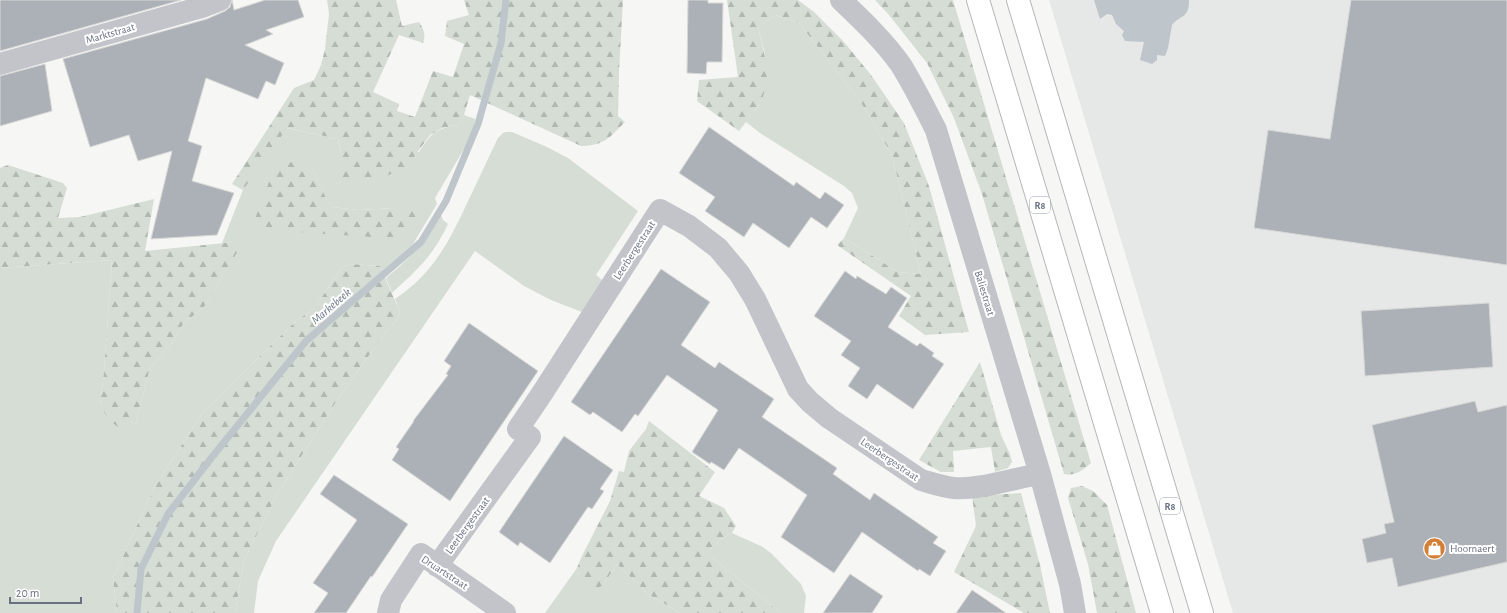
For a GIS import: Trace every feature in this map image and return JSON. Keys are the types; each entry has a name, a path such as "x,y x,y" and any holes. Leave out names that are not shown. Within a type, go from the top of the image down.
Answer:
{"highway":[{"name":"R8","path":"978,0 1162,613"},
{"name":"R8","path":"1018,0 1202,613"}],"street":[{"name":"Marktstraat","path":"0,64 95,38 220,0"},
{"name":"Baliestraat","path":"841,0 873,31 900,65 920,98 936,130 1040,474 1070,584 1075,613"},
{"name":"Leerbergestraat","path":"437,566 530,437 518,429 660,210 689,226 718,248 728,260 755,300 798,389 810,402 829,418 921,480 938,485 955,488 978,486 1040,474"},
{"name":"Druartstraat","path":"388,613 391,600 420,554 506,613"}],"shaded area":[{"path":"1049,0 1507,0 1507,613 1233,613"},
{"path":"1094,0 1189,0 1189,6 1184,16 1172,25 1165,56 1157,55 1157,60 1152,64 1140,60 1144,42 1125,41 1122,35 1124,31 1116,24 1112,15 1107,14 1100,19"}],"green space":[{"path":"327,0 396,0 402,26 419,22 424,32 423,43 399,35 373,92 399,104 397,111 415,117 433,71 453,77 464,44 445,36 447,21 469,15 464,0 623,0 618,116 625,122 606,140 589,146 581,146 470,95 464,115 459,125 442,128 430,135 405,169 374,180 348,182 333,173 343,161 338,139 287,128 243,190 232,184 294,88 314,80 321,65 325,49 329,14"},
{"path":"727,0 798,0 814,12 844,42 871,75 904,123 929,186 969,332 925,335 899,316 911,296 837,245 844,238 898,272 921,274 892,155 860,101 799,23 775,15 758,27 765,57 767,77 766,87 758,106 739,131 697,101 699,80 738,77"},
{"path":"875,0 953,0 1091,463 1079,472 1064,474 982,194 954,118 927,63 889,15"},
{"path":"775,15 799,23 860,101 892,155 921,274 898,272 844,238 858,208 852,193 844,186 760,133 746,122 759,105 765,54 758,27"},
{"path":"464,115 475,119 474,132 435,198 437,204 413,244 382,271 380,266 351,264 341,268 314,309 297,320 203,412 154,488 113,578 117,613 0,613 0,268 112,260 100,406 136,421 150,368 172,343 183,324 205,306 243,242 222,243 243,190 286,128 338,139 343,161 419,152 427,140 435,132 444,128 459,125","holes":["313,170 331,207 359,210 395,208 251,228"]},
{"path":"506,132 512,132 568,158 638,211 596,275 607,284 587,314 551,300 524,286 475,251 276,541 258,581 254,613 235,613 244,560 279,491 341,394 386,332 398,319 400,312 395,299 409,289 431,267 440,255 455,228 498,138"},
{"path":"300,161 313,170 331,207 359,210 395,208 415,212 420,219 403,239 251,229 271,177 285,163"},
{"path":"8,165 63,183 67,188 58,218 80,217 154,199 145,251 244,241 205,306 183,324 172,343 150,368 136,421 124,431 110,421 100,406 112,260 0,268 0,168"},
{"path":"441,215 443,220 448,224 437,245 424,262 392,293 386,278 416,249 429,234"},
{"path":"351,264 380,266 400,312 398,319 386,332 341,394 279,491 244,560 235,613 117,613 113,578 154,488 203,412 297,320 314,309 341,268"},
{"path":"980,362 1001,435 1012,462 1008,468 995,472 991,447 953,451 954,472 941,472 919,460"},
{"path":"649,421 715,472 699,496 724,508 736,526 732,533 720,540 710,550 710,556 781,613 680,613 648,594 617,564 603,585 596,589 578,578 577,568 610,501 619,471 624,472 629,451 646,429"},
{"path":"1082,486 1093,491 1107,505 1136,613 1097,613 1088,564 1068,498 1071,488"},
{"path":"1021,493 1040,565 1050,613 1024,613 954,572 976,526 972,496"},
{"path":"732,533 763,547 772,554 801,584 806,596 804,613 781,613 710,556 710,550 720,540"},
{"path":"617,564 648,594 680,613 545,613 577,568 578,578 603,585"}],"building":[{"path":"0,0 181,0 0,51"},
{"path":"232,0 234,10 265,0 298,0 304,17 266,30 273,34 245,45 284,63 275,85 266,81 258,99 206,78 188,141 202,146 192,181 234,193 217,235 151,239 172,151 138,161 129,135 90,147 63,59 207,19 225,11 230,7"},
{"path":"688,0 708,0 708,3 723,3 722,62 707,62 706,74 687,73"},
{"path":"1351,0 1507,0 1507,265 1254,228 1268,130 1330,139"},
{"path":"45,64 52,111 0,126 0,76"},
{"path":"709,127 794,186 796,182 820,199 825,192 844,205 827,228 811,217 789,248 753,223 744,237 705,211 715,197 679,173"},
{"path":"661,269 710,302 681,345 715,368 719,362 774,399 762,417 837,468 833,474 870,500 874,493 938,537 933,543 946,551 930,576 919,569 918,571 862,532 834,573 781,537 807,495 739,448 724,470 711,462 710,464 692,452 718,410 667,375 638,416 635,414 622,432 593,412 590,415 571,402"},
{"path":"845,271 856,279 857,276 886,294 891,287 907,298 888,327 917,346 920,343 934,353 932,356 944,364 913,409 877,384 867,399 848,386 860,368 841,355 851,341 814,316"},
{"path":"1489,303 1493,367 1365,376 1361,311"},
{"path":"469,323 538,371 450,501 392,460 399,449 396,447 413,421 448,375 446,374 451,366 444,361"},
{"path":"1475,401 1478,412 1507,405 1507,562 1398,587 1392,558 1367,563 1362,539 1386,533 1384,524 1394,522 1372,425"},
{"path":"564,436 613,470 600,489 604,491 592,509 588,507 550,563 520,542 518,546 499,532"},
{"path":"334,475 408,524 346,613 314,613 328,593 313,583 357,520 320,494"},
{"path":"850,574 883,596 872,613 823,613"},
{"path":"972,590 1006,613 956,613"}],"waterway":[{"name":"Markebeek","path":"137,613 141,569 168,514 306,341 421,242 446,201 478,124 501,43 506,0"}],"place":[{"name":"Hoornaert","path":"1435,548"}]}
